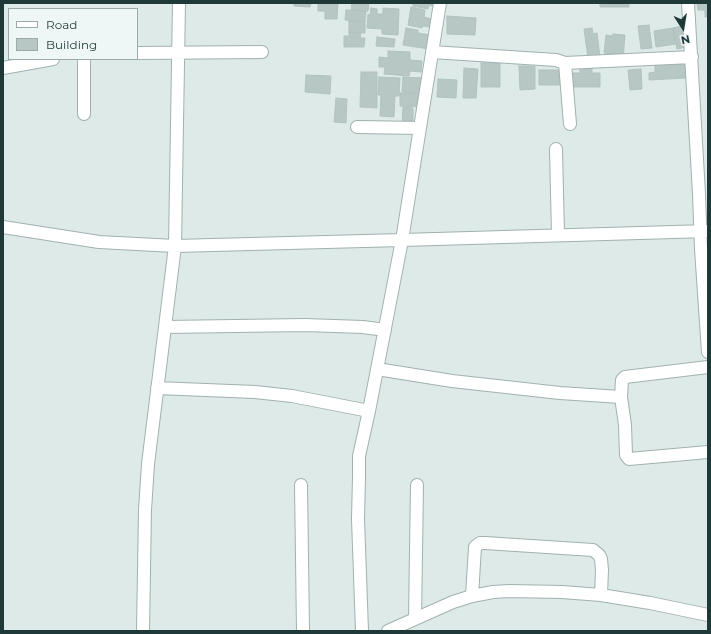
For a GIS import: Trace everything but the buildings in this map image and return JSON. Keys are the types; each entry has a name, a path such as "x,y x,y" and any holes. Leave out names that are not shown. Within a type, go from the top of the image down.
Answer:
{"street":[{"path":"143,631 145,510 149,451 175,246 179,3"},
{"path":"362,631 358,519 359,463 361,445 378,369 402,240 440,3"},
{"path":"688,3 699,194 704,231 708,352"},
{"path":"138,53 262,52"},
{"path":"432,52 556,60 565,63 692,57"},
{"path":"3,68 47,60"},
{"path":"84,60 84,114"},
{"path":"565,63 570,124"},
{"path":"357,127 420,128"},
{"path":"556,149 558,235"},
{"path":"3,227 99,242 175,246 704,231"},
{"path":"165,327 305,325 363,327 385,330"},
{"path":"708,366 625,377 622,380 621,397 626,455 628,458 674,456 708,452"},
{"path":"378,369 452,381 560,393 621,397"},
{"path":"157,388 255,392 292,396 369,411"},
{"path":"301,485 303,631"},
{"path":"415,619 417,485"},
{"path":"472,596 474,547 480,543 593,550 601,559 601,595"},
{"path":"393,630 453,602 472,596 509,591 562,592 601,595 708,615"}]}
